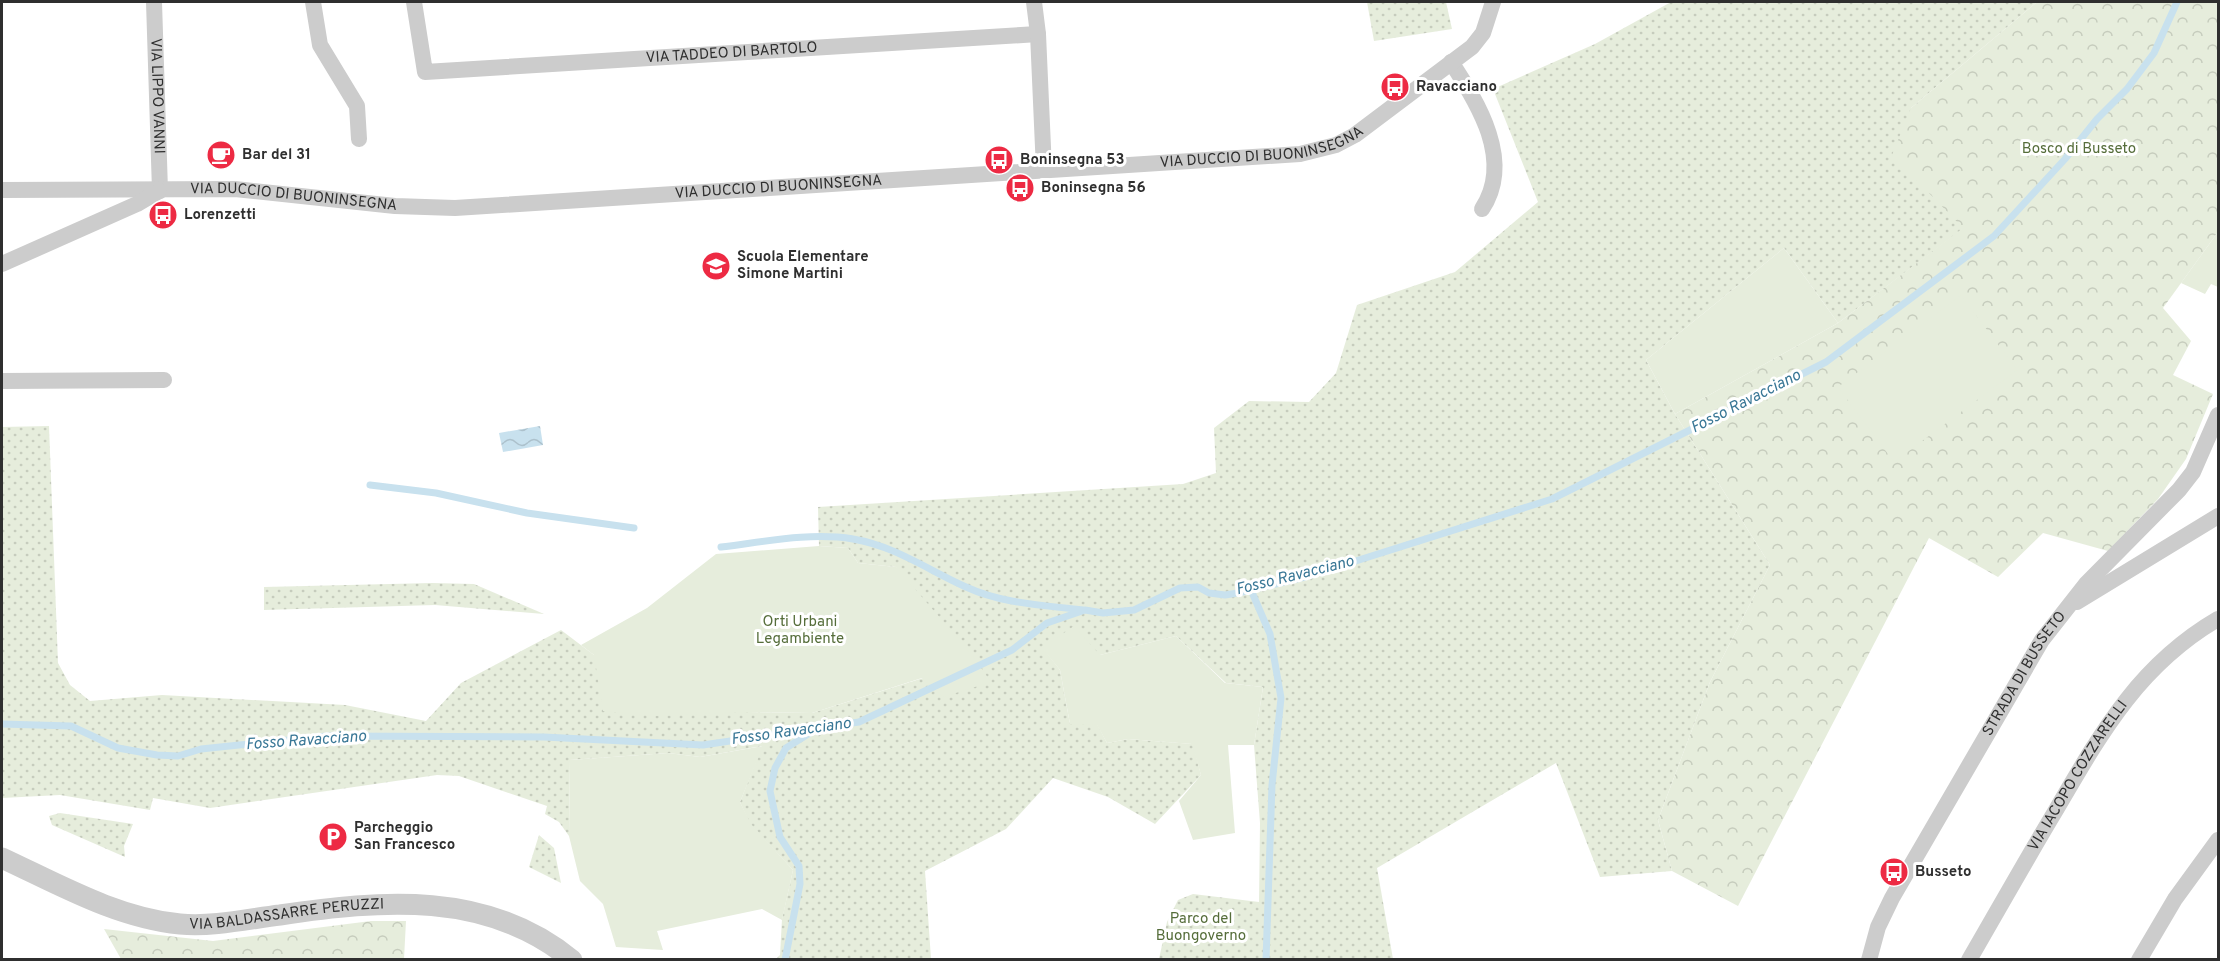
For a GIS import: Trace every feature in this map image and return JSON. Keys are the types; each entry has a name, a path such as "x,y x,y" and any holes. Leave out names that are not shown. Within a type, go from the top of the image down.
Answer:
{"street":[{"name":"VIA LIPPO VANNI","path":"154,2 160,191"},
{"path":"314,2 320,45 357,106 359,140"},
{"name":"VIA TADDEO DI BARTOLO","path":"414,2 425,72 1038,34"},
{"path":"1038,2 1044,170"},
{"name":"VIA DUCCIO DI BUONINSEGNA","path":"2,190 235,189 395,206 455,208 1287,155 1322,149 1355,135 1479,39 1493,2"},
{"path":"1451,62 1476,102 1491,140 1495,170 1493,187 1482,209"},
{"path":"2,264 137,204 160,191"},
{"path":"2,381 164,380"},
{"name":"STRADA DI BUSSETO","path":"1869,960 1878,927 1892,898 2022,673 2052,626 2086,584 2179,490 2193,472 2218,415"},
{"path":"2071,605 2218,516"},
{"name":"VIA IACOPO COZZARELLI","path":"1969,960 2115,711 2154,668 2190,637 2218,619"},
{"path":"2139,960 2175,899 2218,840"},
{"name":"VIA BALDASSARRE PERUZZI","path":"2,858 106,904 168,922 220,923 366,904 414,903 469,910 506,921 549,942 572,960"}],"green space":[{"path":"1367,2 1446,2 1452,29 1374,41"},
{"name":"Parco del Buongoverno","path":"1671,2 2037,2 1911,108 1964,228 1838,323 1784,248 1646,360 1675,414 1770,565 1710,682 1658,820 1672,871 1600,877 1556,763 1377,868 1393,959 1159,959 1167,922 1178,900 1193,894 1259,902 1260,823 1254,745 1263,687 1226,683 1176,636 1100,655 1043,648 1060,670 1070,724 1097,724 1107,743 1128,739 1193,744 1201,775 1155,824 1108,797 1053,778 1006,829 925,871 931,959 776,959 780,955 782,919 793,870 750,824 740,802 762,746 700,757 668,753 570,760 569,836 559,822 545,814 547,806 459,776 437,775 210,808 153,798 150,810 60,795 2,798 2,427 49,426 58,663 70,685 90,701 162,695 345,705 426,721 461,683 561,630 594,655 748,712 812,713 923,678 896,567 858,563 848,548 819,546 818,507 1183,484 1216,473 1214,428 1249,401 1309,402 1336,373 1357,305 1455,272 1538,202 1493,89 1595,44"},
{"name":"Bosco di Busseto","path":"2037,2 2218,2 2218,232 2163,308 2191,341 2173,375 2213,394 2186,459 2158,499 2108,551 2043,533 1998,577 1929,538 1738,906 1672,871 1658,820 1710,682 1770,565 1675,414 1838,323 1963,228 1892,155 1911,108"},
{"path":"2218,232 2218,287 2211,284 2205,294 2181,283"},
{"path":"1784,248 1838,323 1675,414 1646,360"},
{"path":"1961,295 2017,370 1894,462 1838,387"},
{"name":"Orti Urbani Legambiente","path":"819,546 848,548 858,563 896,567 972,655 991,682 943,697 922,678 812,713 748,712 654,716 603,711 594,655 581,645 647,608 716,554"},
{"path":"474,584 544,614 435,605 264,610 264,587"},
{"path":"1074,626 1100,655 1176,636 1225,683 1263,687 1254,745 1228,745 1235,833 1193,840 1179,801 1201,775 1192,744 1128,739 1107,743 1097,725 1070,724 1060,670 1042,648"},
{"path":"763,746 740,802 751,824 793,870 782,920 762,909 657,931 663,950 616,947 603,904 580,881 569,836 570,760 668,753 700,757"},
{"path":"60,813 133,824 124,846 125,857 52,825 49,816"},
{"path":"539,835 554,848 561,883 529,867"},
{"path":"371,921 406,921 404,959 121,959 104,929 213,941"}],"water":[{"path":"540,426 543,445 503,452 499,433"}],"waterway":[{"name":"Fosso Ravacciano","path":"2,724 71,726 118,748 178,756 201,749 327,736 544,737 703,745 859,722 1012,650 1047,623 1085,610 1103,613 1134,610 1180,588 1198,587 1209,593 1225,595 1238,593 1305,577 1552,499 1826,362 1994,236 2065,159 2097,119 2127,89 2154,53 2177,2"},
{"path":"370,485 436,493 527,513 634,528"},
{"path":"721,547 803,537 853,539 883,547 980,593 1023,603 1083,610"},
{"path":"1251,590 1270,634 1281,698 1272,785 1266,960"},
{"path":"785,960 800,884 799,866 780,837 770,791 775,768 786,748 813,731"}],"place":[{"name":"Ravacciano","path":"1395,87"},
{"name":"Bar del 31","path":"221,155"},
{"name":"Boninsegna 53","path":"999,160"},
{"name":"Boninsegna 56","path":"1020,188"},
{"name":"Lorenzetti","path":"163,215"},
{"name":"Scuola Elementare Simone Martini","path":"716,266"},
{"name":"Parcheggio San Francesco","path":"333,837"},
{"name":"Busseto","path":"1894,872"}]}
